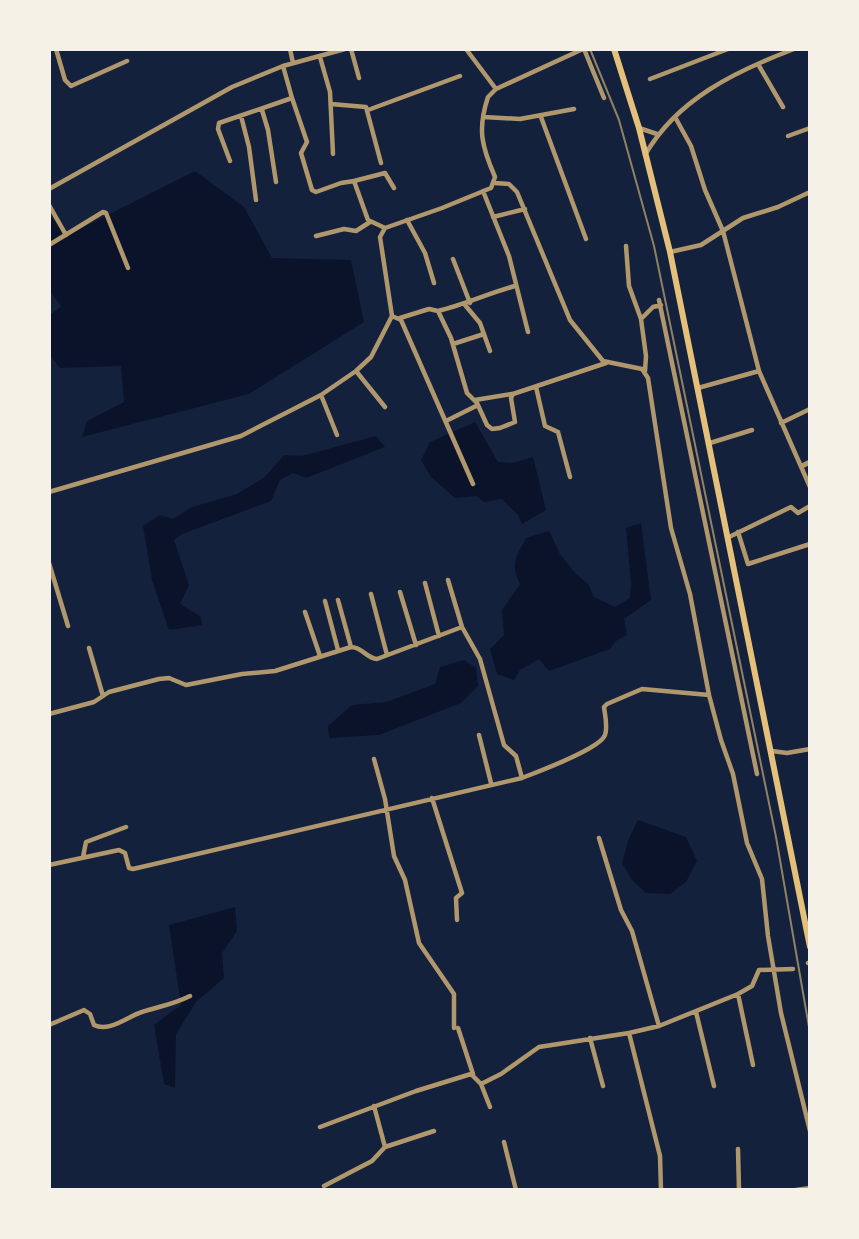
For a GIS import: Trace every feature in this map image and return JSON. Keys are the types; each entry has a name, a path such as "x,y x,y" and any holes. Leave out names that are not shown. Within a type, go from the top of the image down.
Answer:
{"main road":[{"path":"614,49 639,128 670,252 810,947"}],"street":[{"path":"290,49 293,63"},
{"path":"49,189 232,87 283,66 345,49"},
{"path":"351,49 359,78"},
{"path":"466,49 496,89"},
{"path":"584,49 604,98"},
{"path":"495,183 481,138 488,97 496,89 584,49 592,49"},
{"path":"650,79 728,49"},
{"path":"645,155 657,134 707,89 794,49"},
{"path":"57,50 65,80 71,86 127,61"},
{"path":"320,57 330,92 333,154"},
{"path":"758,64 783,107"},
{"path":"283,66 307,142 301,153 312,190 316,192 385,173 394,188"},
{"path":"368,110 460,76"},
{"path":"230,160 218,125 222,121 292,98"},
{"path":"331,104 362,105 368,110 381,163"},
{"path":"484,117 520,119 574,109"},
{"path":"262,110 268,130 275,182"},
{"path":"241,116 250,147 256,201"},
{"path":"541,117 586,239"},
{"path":"675,117 691,146 705,190 723,231 759,371 810,487"},
{"path":"639,128 657,134"},
{"path":"788,136 810,128"},
{"path":"354,181 370,222 385,228"},
{"path":"49,492 241,436 321,395 356,371 371,357 392,316 380,237 385,228 484,191 495,183 513,187 540,243 550,275 570,320 606,363"},
{"path":"484,191 509,256 528,332"},
{"path":"670,252 701,245 743,218 778,207 810,192"},
{"path":"49,205 66,235"},
{"path":"493,217 525,209"},
{"path":"49,246 103,212 106,213 128,268"},
{"path":"407,220 425,253 434,283"},
{"path":"316,236 344,229 356,231 370,222"},
{"path":"626,246 629,286 640,319 646,356 645,371 671,528 690,594 709,695 733,774 747,843 762,879 770,951 781,1013 810,1131"},
{"path":"453,259 468,304 480,323 490,351"},
{"path":"392,316 400,318 429,309 438,311 468,304 515,286"},
{"path":"640,319 660,302 757,774"},
{"path":"438,311 453,344 467,393 476,402 490,428 500,428 516,419 511,398 513,394"},
{"path":"400,318 473,484"},
{"path":"453,344 484,334"},
{"path":"446,421 476,402 513,394 606,363 645,371"},
{"path":"356,371 385,407"},
{"path":"698,388 759,371"},
{"path":"536,387 545,426 558,432 570,477"},
{"path":"321,395 337,435"},
{"path":"781,423 810,409"},
{"path":"710,443 752,430"},
{"path":"803,466 810,462"},
{"path":"729,537 791,507 798,513 810,506"},
{"path":"738,532 747,563 750,564 810,544"},
{"path":"732,555 743,550"},
{"path":"49,562 68,626"},
{"path":"448,580 462,627 477,652 504,745 516,756 522,778"},
{"path":"425,583 439,636"},
{"path":"400,592 416,645"},
{"path":"371,594 387,655"},
{"path":"338,600 351,647"},
{"path":"325,601 338,650"},
{"path":"305,612 320,656"},
{"path":"49,714 165,678 186,685 242,674 275,671 351,647 357,647 374,659 462,627"},
{"path":"89,648 103,696"},
{"path":"49,865 121,850 125,853 129,869 133,869 386,811 491,783 522,778 571,758 602,739 606,733 604,707 607,704 642,689 709,695"},
{"path":"479,735 491,783"},
{"path":"772,751 787,753 810,749"},
{"path":"374,759 385,799 394,856 405,880 419,943 454,994 456,1028 490,1107"},
{"path":"432,798 462,892 456,898 457,920"},
{"path":"83,858 83,846 87,841 126,827"},
{"path":"599,838 621,910 632,931 659,1026"},
{"path":"481,1084 501,1074 539,1047 659,1026 752,986 759,971 793,969"},
{"path":"737,994 753,1065"},
{"path":"49,1025 84,1010 99,1028 119,1023 143,1011 166,1007 190,996"},
{"path":"696,1012 714,1086"},
{"path":"629,1033 660,1156 661,1190"},
{"path":"590,1038 603,1086"},
{"path":"320,1128 447,1080 474,1075"},
{"path":"374,1107 385,1147"},
{"path":"324,1186 372,1161 385,1147 434,1131"},
{"path":"504,1142 516,1190"},
{"path":"738,1149 738,1190"},
{"path":"796,1190 810,1188"}],"water":[{"path":"195,171 244,207 272,258 351,260 364,322 249,394 82,437 87,421 124,402 121,366 60,368 49,354 49,316 61,306 49,290 49,215 68,235"},
{"path":"475,422 498,462 513,463 533,457 546,510 522,524 518,515 502,499 484,502 477,496 455,498 431,477 421,460 430,442"},
{"path":"376,436 385,447 306,478 293,473 280,480 271,501 182,534 174,540 189,585 180,604 201,617 202,625 169,630 152,580 143,526 160,515 173,519 192,507 237,494 265,477 284,455 302,456"},
{"path":"641,523 651,600 624,619 627,635 616,641 610,649 549,671 539,659 520,670 514,680 497,674 490,649 504,635 502,610 520,584 515,566 519,550 526,538 549,531 560,554 588,584 594,597 615,607 630,598 626,528"},
{"path":"464,660 476,668 478,686 461,703 379,735 329,738 328,726 352,705 386,702 435,684 440,667"},
{"path":"638,820 686,837 697,861 686,882 670,894 646,893 632,880 622,863 629,838"},
{"path":"235,907 237,931 222,953 224,978 196,1002 176,1034 175,1088 164,1084 154,1025 181,1005 169,925"}],"railway":[{"path":"590,49 619,120 654,246 776,837 810,1033"}]}
